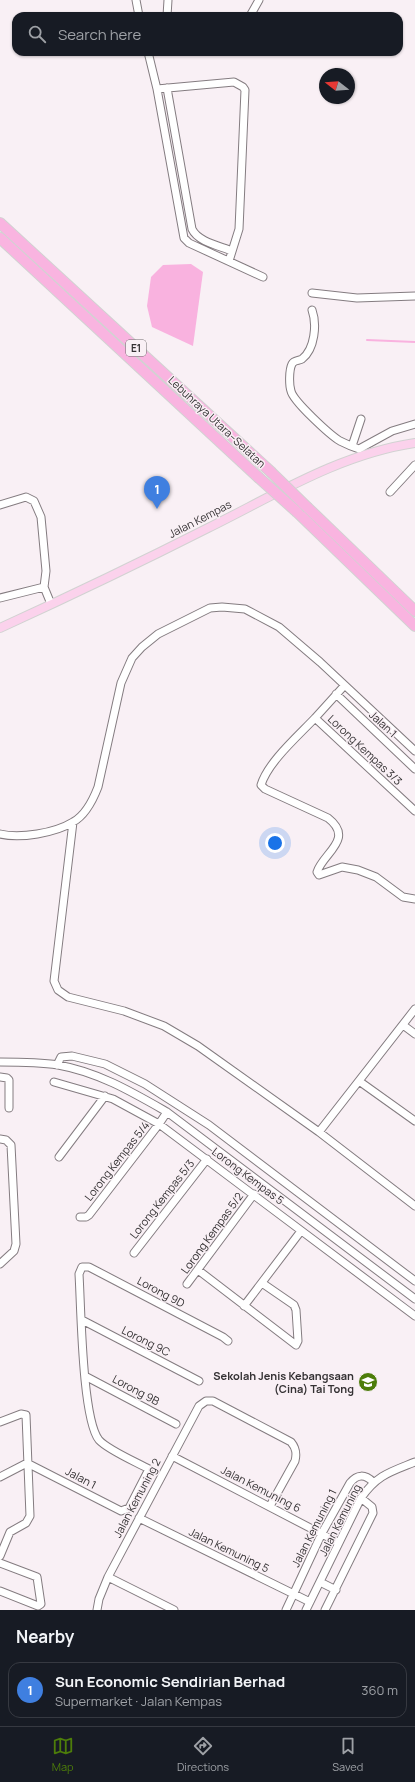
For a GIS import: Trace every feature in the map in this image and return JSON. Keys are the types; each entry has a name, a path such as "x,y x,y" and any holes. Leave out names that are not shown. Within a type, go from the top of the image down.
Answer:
{"highway":[{"name":"Lebuhraya Utara–Selatan","path":"0,223 271,472 415,611"},
{"name":"Lebuhraya Utara–Selatan","path":"0,238 297,512 415,626"}],"main road":[{"name":"Jalan Kempas","path":"0,628 208,528 315,473 360,452 415,443"}],"street":[{"path":"136,0 138,12"},
{"path":"167,12 168,0"},
{"path":"252,12 259,0"},
{"path":"149,56 157,89 183,236 189,243 262,277"},
{"path":"157,89 234,82 243,87 245,90 239,229 229,261"},
{"path":"167,88 192,229 194,234 199,238 232,251"},
{"path":"312,293 356,298 415,296"},
{"path":"312,310 314,318 312,342 306,355 292,365 290,391 301,405 333,436 360,452 392,431 415,424"},
{"path":"352,446 361,419"},
{"path":"390,492 415,465"},
{"path":"0,505 26,497 34,501 41,517 45,566 44,587 51,604"},
{"path":"0,598 44,587"},
{"path":"0,834 18,836 31,835 73,822 87,810 94,799 98,787 125,670 142,647 158,634 210,608 229,606 245,609 279,627 320,662 415,751"},
{"name":"Lorong Kempas 3/3","path":"344,686 315,718 415,811"},
{"name":"Jalan 1","path":"336,694 415,769"},
{"path":"315,718 278,757 261,785 265,789 334,822 338,830 338,842 320,865 318,875 342,867 358,870 376,877 403,897 415,899"},
{"path":"73,822 54,981 58,990 68,997 124,1011 164,1026 198,1046 319,1132 415,1206"},
{"path":"319,1132 415,1009"},
{"path":"403,1025 415,1034"},
{"path":"57,1065 61,1057 72,1056 110,1066 145,1084 209,1125 415,1281"},
{"path":"0,1062 57,1065 104,1079 167,1112 415,1299"},
{"path":"0,1077 7,1078 8,1080 9,1108"},
{"path":"359,1081 415,1121"},
{"name":"Lorong Kempas 5","path":"54,1082 105,1096 120,1102 159,1124 415,1316"},
{"path":"59,1156 105,1096"},
{"name":"Lorong Kempas 5/4","path":"80,1217 86,1217 89,1215 167,1112"},
{"path":"0,1139 6,1140 10,1145 16,1244 14,1251 0,1264"},
{"name":"Lorong Kempas 5/3","path":"134,1253 207,1160"},
{"name":"Lorong Kempas 5/2","path":"187,1284 254,1194"},
{"path":"244,1306 301,1231"},
{"name":"Lorong 9D","path":"82,1320 80,1274 82,1267 89,1267 228,1341"},
{"path":"198,1270 294,1344 298,1343 296,1310 294,1305 262,1283"},
{"path":"82,1320 85,1376"},
{"name":"Lorong 9C","path":"82,1320 199,1380"},
{"name":"Jalan 1","path":"27,1463 118,1510 124,1511 129,1508 149,1470 104,1444 97,1437 89,1406 85,1376"},
{"name":"Lorong 9B","path":"85,1376 176,1424"},
{"name":"Jalan Kemuning 2","path":"97,1610 99,1599 108,1577 199,1406 206,1400 213,1401 291,1442 295,1447 295,1461 270,1506"},
{"path":"0,1422 22,1414 26,1416 29,1519 26,1523 10,1532 0,1556"},
{"name":"Jalan Kemuning 6","path":"172,1456 339,1543"},
{"name":"Jalan Kemuning","path":"306,1610 361,1498 373,1482 383,1475 415,1462"},
{"path":"0,1477 27,1463"},
{"name":"Jalan Kemuning 1","path":"286,1610 322,1533 354,1478 365,1476 373,1482"},
{"path":"325,1610 373,1513 372,1507 361,1498"},
{"name":"Jalan Kemuning 5","path":"139,1518 310,1602"},
{"path":"0,1563 38,1577 40,1605 0,1591"},
{"path":"108,1577 174,1610"},
{"path":"320,1582 336,1590"}],"shaded area":[{"path":"191,264 203,272 193,346 152,327 147,306 151,277 163,265"}],"waterway":[{"path":"367,340 415,342"}],"place":[{"name":"Sun Economic Sendirian Berhad","path":"157,509"},
{"name":"Sekolah Jenis Kebangsaan (Cina) Tai Tong","path":"368,1382"}]}
